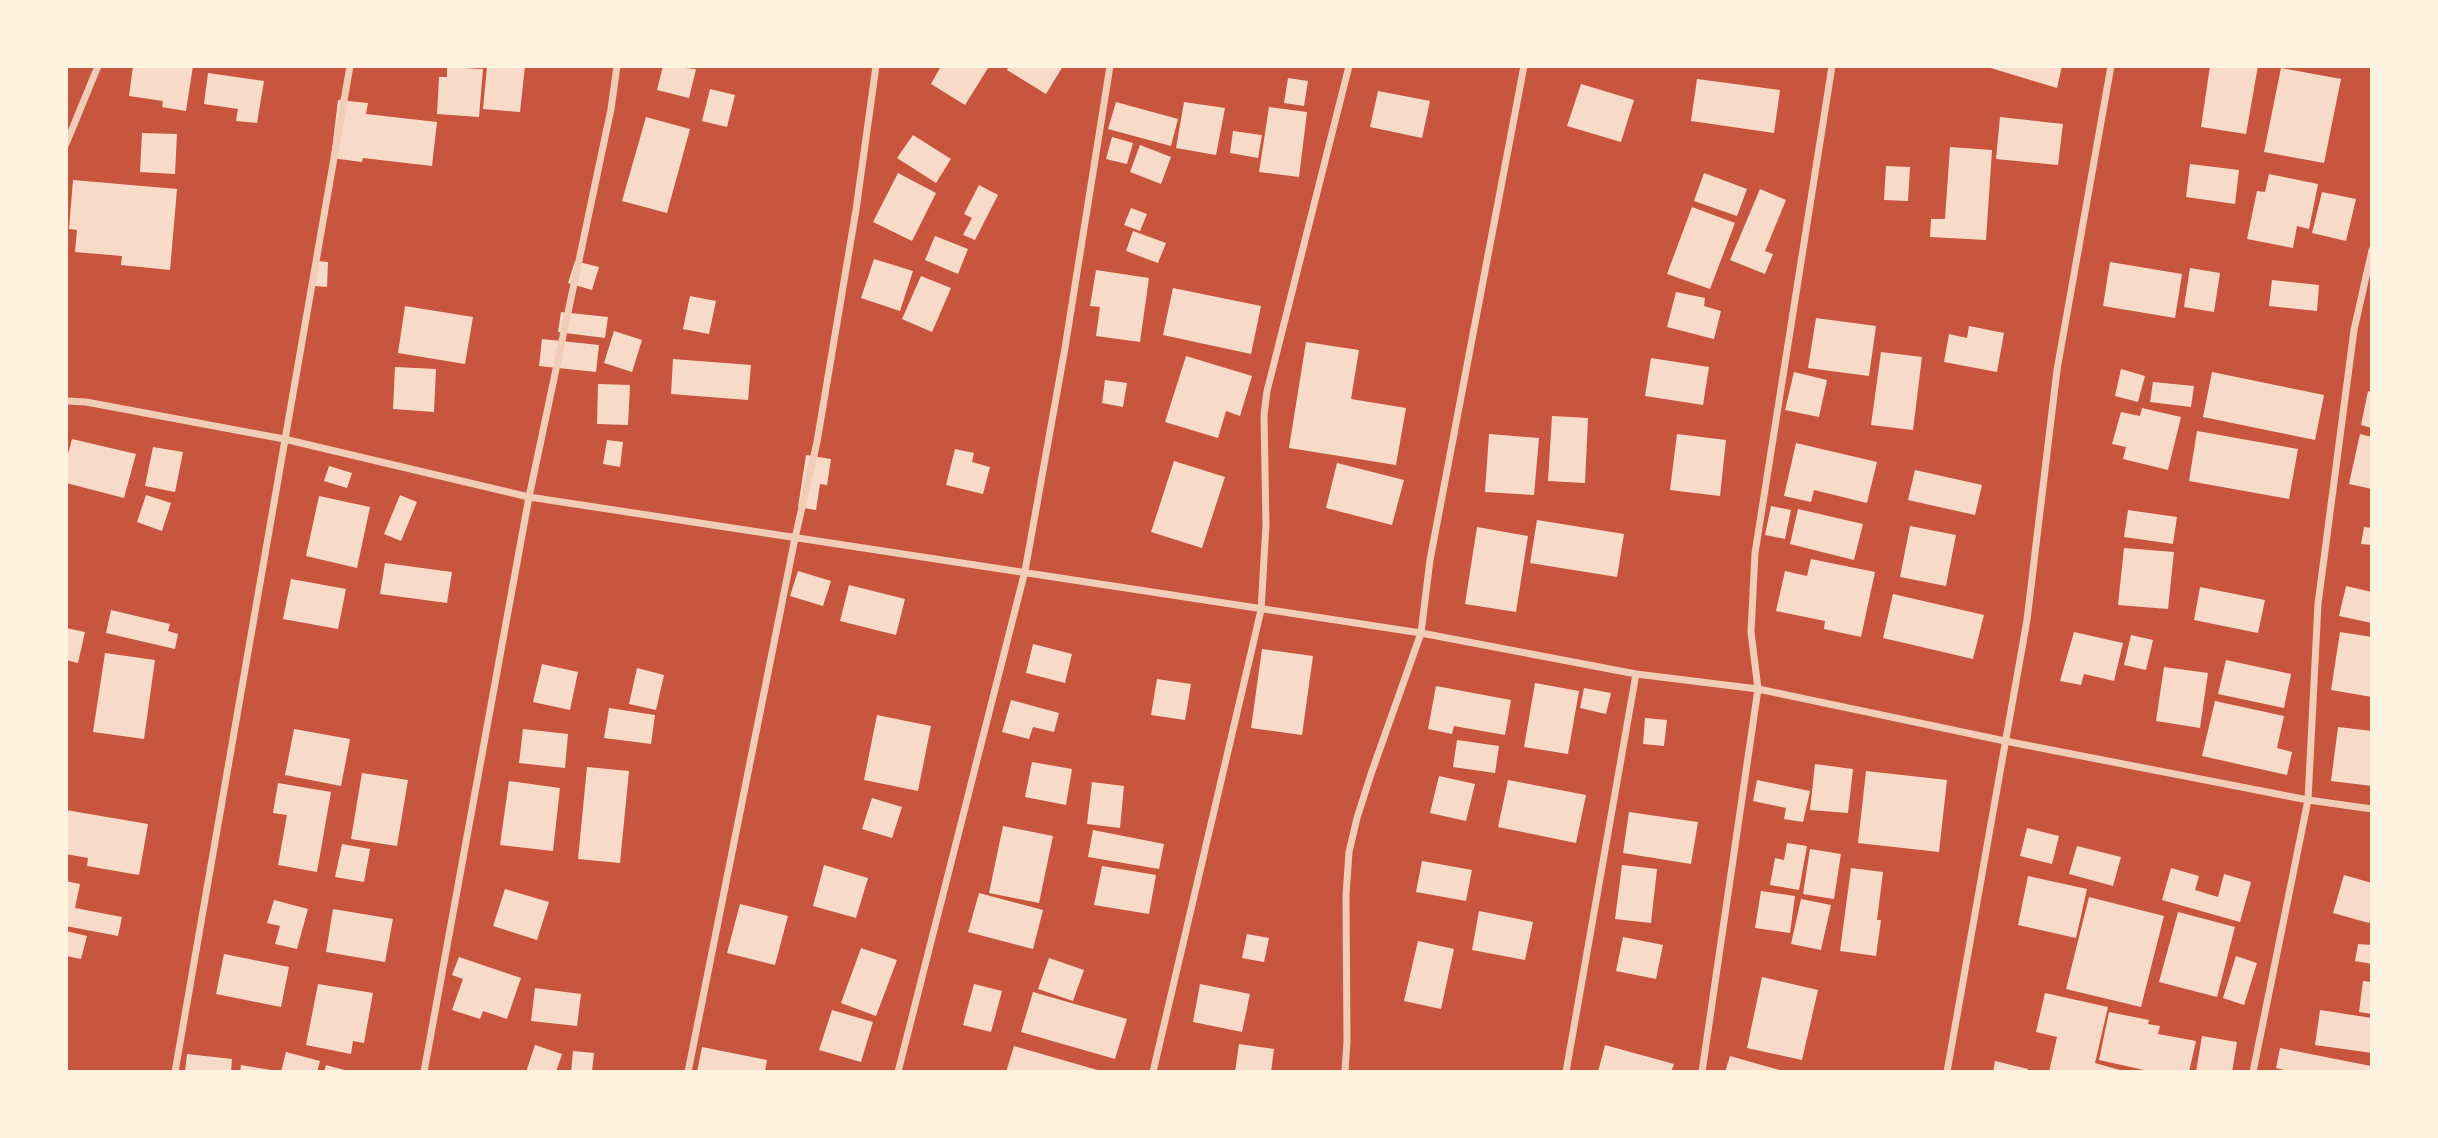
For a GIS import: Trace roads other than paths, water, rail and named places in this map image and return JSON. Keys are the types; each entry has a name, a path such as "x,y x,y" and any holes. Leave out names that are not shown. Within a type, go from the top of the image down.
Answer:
{"street":[{"path":"66,144 98,66"},
{"path":"175,1072 350,66"},
{"path":"424,1072 529,497 611,108 617,66"},
{"path":"688,1072 795,538 817,442 876,66"},
{"path":"898,1072 1024,571 1061,372 1110,66"},
{"path":"1153,1072 1261,610 1266,525 1264,415 1267,391 1349,66"},
{"path":"1345,1072 1346,895 1349,852 1371,774 1421,633 1433,547 1524,66"},
{"path":"1702,1072 1758,690 1751,632 1755,553 1832,66"},
{"path":"1947,1072 2027,620 2057,370 2112,66"},
{"path":"2253,1072 2308,800 2318,604 2354,330 2371,250"},
{"path":"66,401 86,402 284,439 529,497 1421,633 1636,674 1758,690 2308,800 2371,809"},
{"path":"1566,1072 1636,674"}]}
